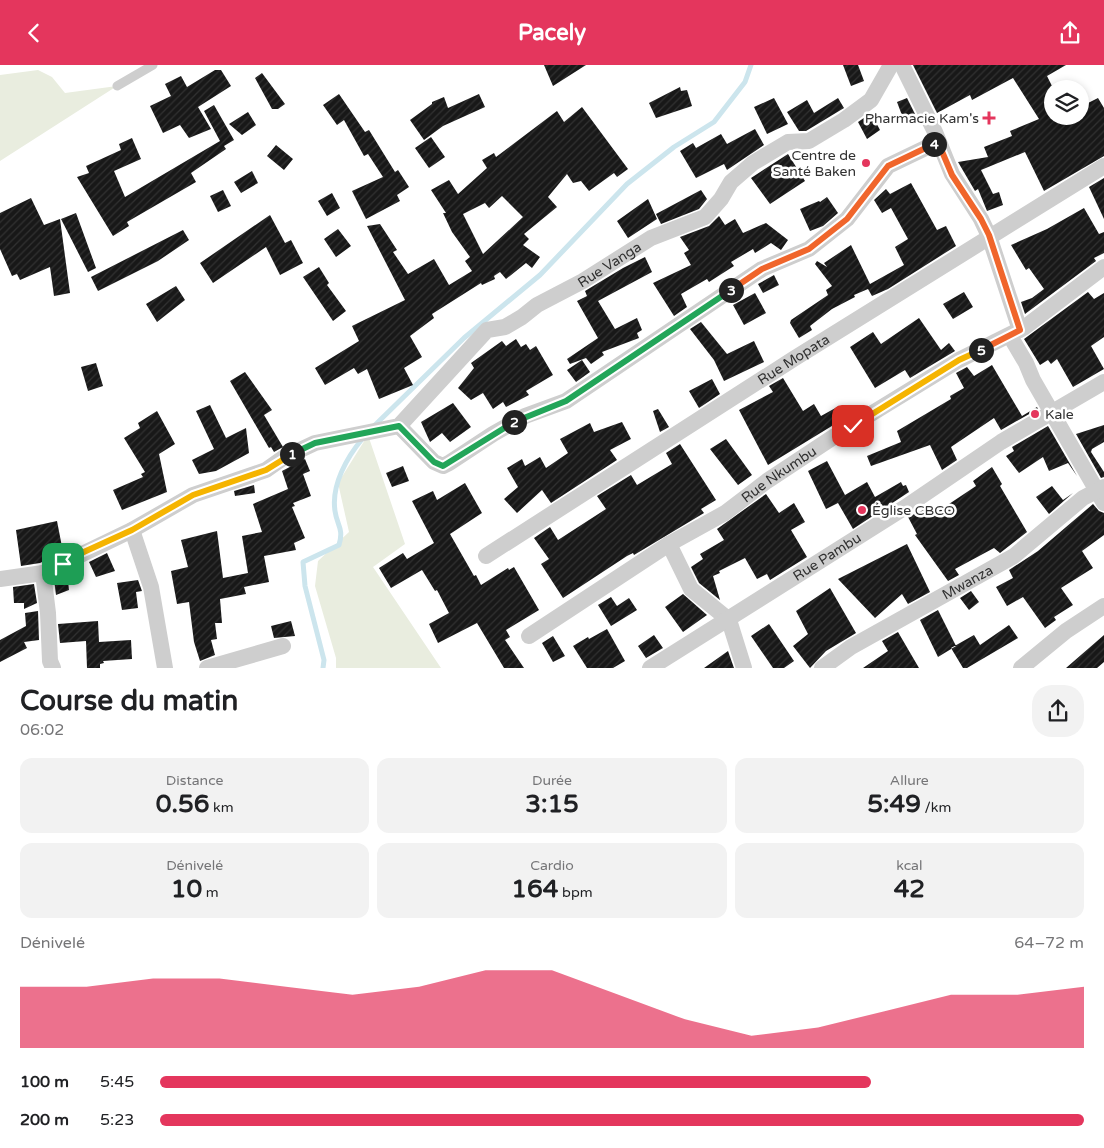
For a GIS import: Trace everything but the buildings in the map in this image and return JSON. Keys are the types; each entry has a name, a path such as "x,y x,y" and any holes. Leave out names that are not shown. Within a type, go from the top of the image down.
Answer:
{"street":[{"name":"Rue Vanga","path":"399,426 487,330 505,327 651,238 705,217 721,199 731,183 753,163 788,142 809,141 844,120 871,100 891,65"},
{"path":"902,65 952,175 981,219 989,235 1015,333 1051,413 1102,493"},
{"path":"0,579 43,573 132,530 193,495 266,470 283,458 315,443 399,426 434,462 443,466 493,434 525,417 566,401 762,269 809,249 847,219 888,166 938,142"},
{"name":"Rue Mopata","path":"486,556 989,235 1104,166"},
{"name":"Rue Nkumbu","path":"529,635 670,544 725,513 774,476 959,360 1015,333 1104,267"},
{"name":"Rue Pambu","path":"650,668 729,620 778,586 904,509 1001,442 1104,382"},
{"name":"Mwanza","path":"822,668 852,647 1014,556 1083,497 1102,493"},
{"path":"132,530 151,587 165,668"},
{"path":"670,544 691,589 729,620 744,668"},
{"path":"43,573 48,613 50,661 53,668"},
{"path":"1021,668 1066,631 1104,606"},
{"path":"207,668 283,646"}],"lane":[{"path":"117,86 152,65"}],"shaded area":[{"path":"38,70 52,77 65,93 117,86 0,161 0,75"},
{"path":"368,435 405,544 373,567 441,668 336,668 336,658 315,586 318,561 349,532 338,483"}],"waterway":[{"path":"374,426 464,338 540,275 627,184 674,147 714,122 745,82 751,65"},
{"path":"323,668 324,660 305,586 303,562 339,545 341,535 335,511 335,491 346,463 363,438"}],"place":[{"name":"Pharmacie Kam's","path":"989,118"},
{"name":"Centre de Santé Baken","path":"866,163"},
{"name":"Kale","path":"1035,414"},
{"name":"Église CBCO","path":"862,510"}],"route":[{"path":"63,564 75,556 132,530 193,495 266,470 283,458 315,443 399,426 434,462 443,466 493,434 525,417 566,401 762,269 809,249 847,219 888,166 938,142 952,175 981,219 989,235 1020,330 959,360 853,426"}]}
